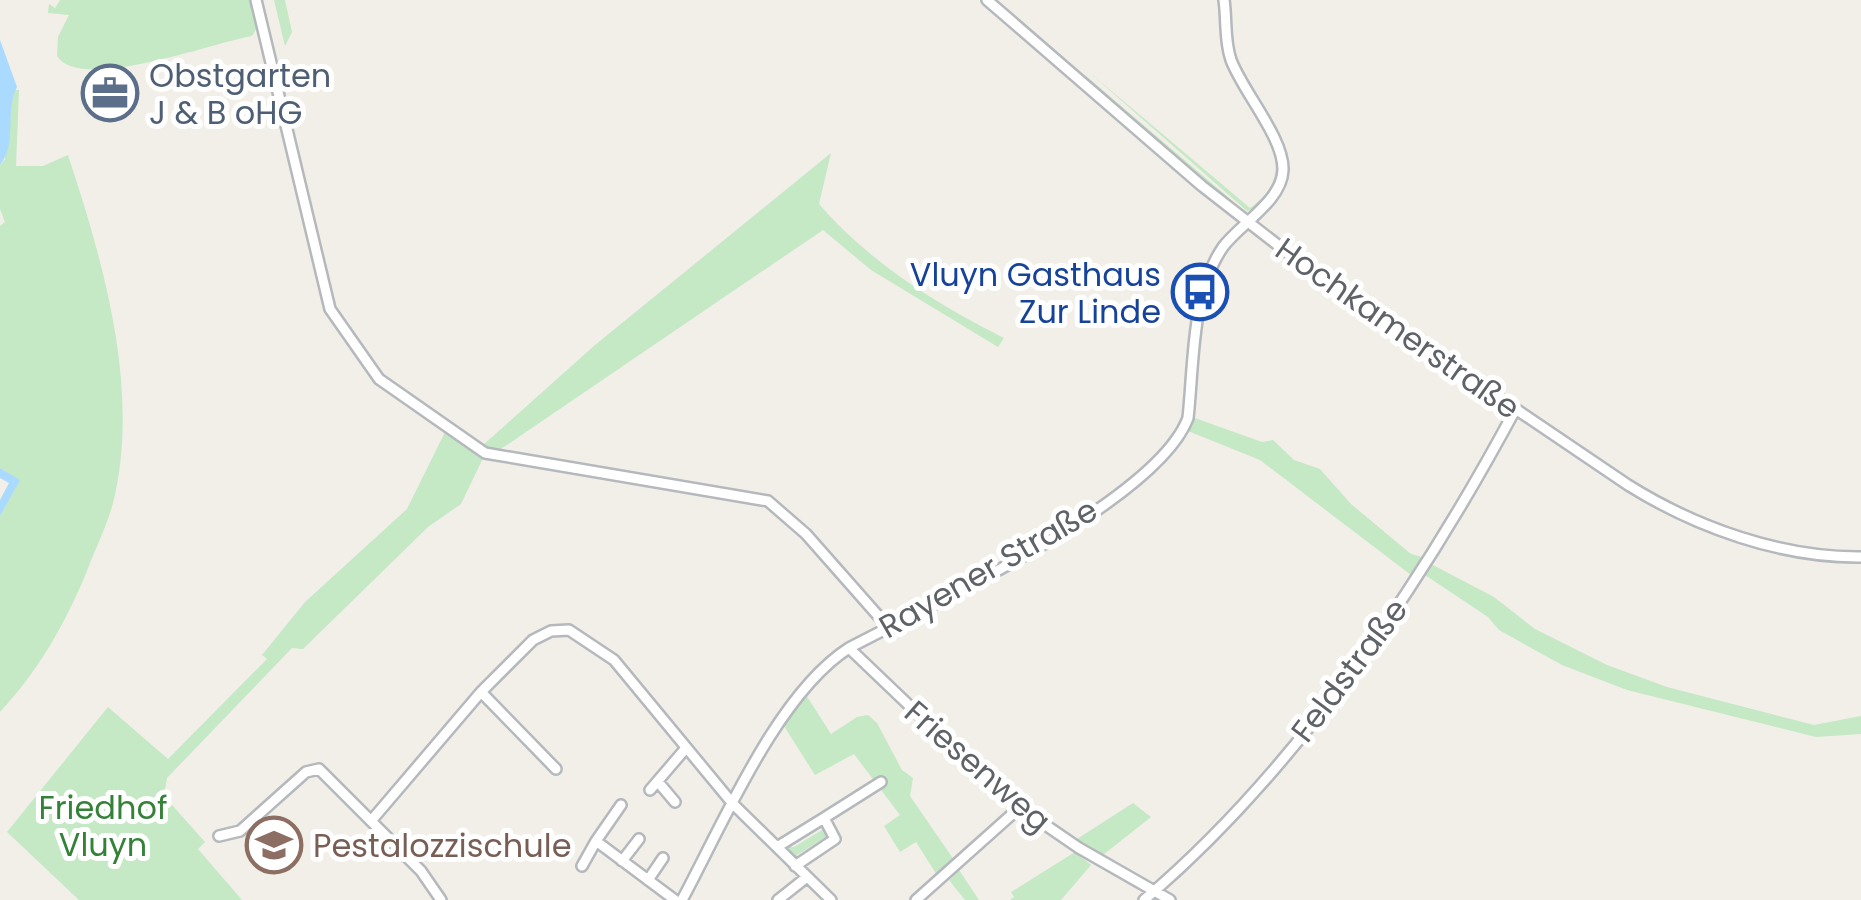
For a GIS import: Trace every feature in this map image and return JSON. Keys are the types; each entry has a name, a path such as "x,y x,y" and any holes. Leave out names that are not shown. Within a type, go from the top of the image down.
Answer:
{"street":[{"path":"256,0 330,309 378,379 485,452 768,501 806,534 888,627"},
{"name":"Hochkamerstraße","path":"986,0 1246,221 1515,410 1675,512 1784,549 1861,557"},
{"name":"Rayener Straße","path":"679,900 802,689 849,648 1067,528 1173,447 1188,418 1203,298 1212,268 1246,221 1278,187 1283,167 1228,52 1224,0"},
{"name":"Feldstraße","path":"1144,900 1234,816 1417,580 1515,410"},
{"path":"371,821 481,692 533,640 551,631 569,630 614,660 733,804 830,900"},
{"name":"Friesenweg","path":"849,648 942,742 1019,808 1170,900"},
{"path":"481,692 556,769"},
{"path":"675,802 654,786 686,748"},
{"path":"220,836 240,830 311,769 318,770 428,879 441,900"},
{"path":"777,847 881,782"},
{"path":"582,866 621,806"},
{"path":"916,900 1019,808"},
{"path":"795,866 835,839 824,818"},
{"path":"622,861 639,838"},
{"path":"596,841 679,900"},
{"path":"648,880 664,858"},
{"path":"778,900 807,877"}],"green space":[{"path":"60,0 254,0 259,24 252,36 149,62 92,69 70,66 57,56 58,37 69,15 48,13 49,4 55,8"},
{"path":"274,0 285,0 292,32 285,46"},
{"path":"1089,72 1250,208 1268,190 1275,172 1273,152 1264,129 1270,140 1277,164 1277,176 1269,197 1247,211"},
{"path":"1086,76 1229,198 1227,201 1086,81"},
{"path":"15,90 19,90 16,166 43,166 68,155 105,281 123,413 114,499 87,571 50,646 0,712 0,516 19,480 0,468 0,226 5,222 0,209 0,165 5,159 0,120"},
{"path":"831,153 819,204 859,245 905,280 1004,338 998,347 871,270 823,230 495,453 482,446 595,345"},
{"path":"1192,417 1262,442 1273,440 1294,460 1320,469 1351,504 1411,554 1422,557 1411,575 1260,460 1188,431"},
{"name":"Friedhof Vluyn","path":"446,430 485,454 461,504 428,527 303,649 292,648 167,778 164,796 205,842 198,849 242,900 79,900 7,832 108,707 168,759 267,659 262,655 305,602 407,509"},
{"path":"1431,564 1494,597 1535,629 1607,665 1667,687 1814,725 1861,716 1861,734 1816,737 1627,690 1562,665 1499,630 1488,617 1425,575"},
{"path":"806,695 831,734 857,717 868,715 877,723 902,770 913,778 910,796 954,860 937,875 916,842 900,852 884,826 900,815 854,754 815,775 784,726"},
{"path":"1133,803 1151,817 1103,855 1077,839"},
{"path":"819,825 826,825 831,839 824,838 797,855 798,860 785,847 794,847 822,830"},
{"path":"1075,852 1091,865 1061,900 1010,900 1014,897 1011,892"},
{"path":"959,870 979,900 965,900 949,880"}],"water":[{"path":"0,40 17,87 11,106 8,147 0,165"},
{"path":"0,468 20,480 0,516 0,500 9,483 0,478"}],"place":[{"name":"Obstgarten J & B oHG","path":"110,93"},
{"name":"Vluyn Gasthaus Zur Linde","path":"1200,292"},
{"name":"Pestalozzischule","path":"274,845"}]}
